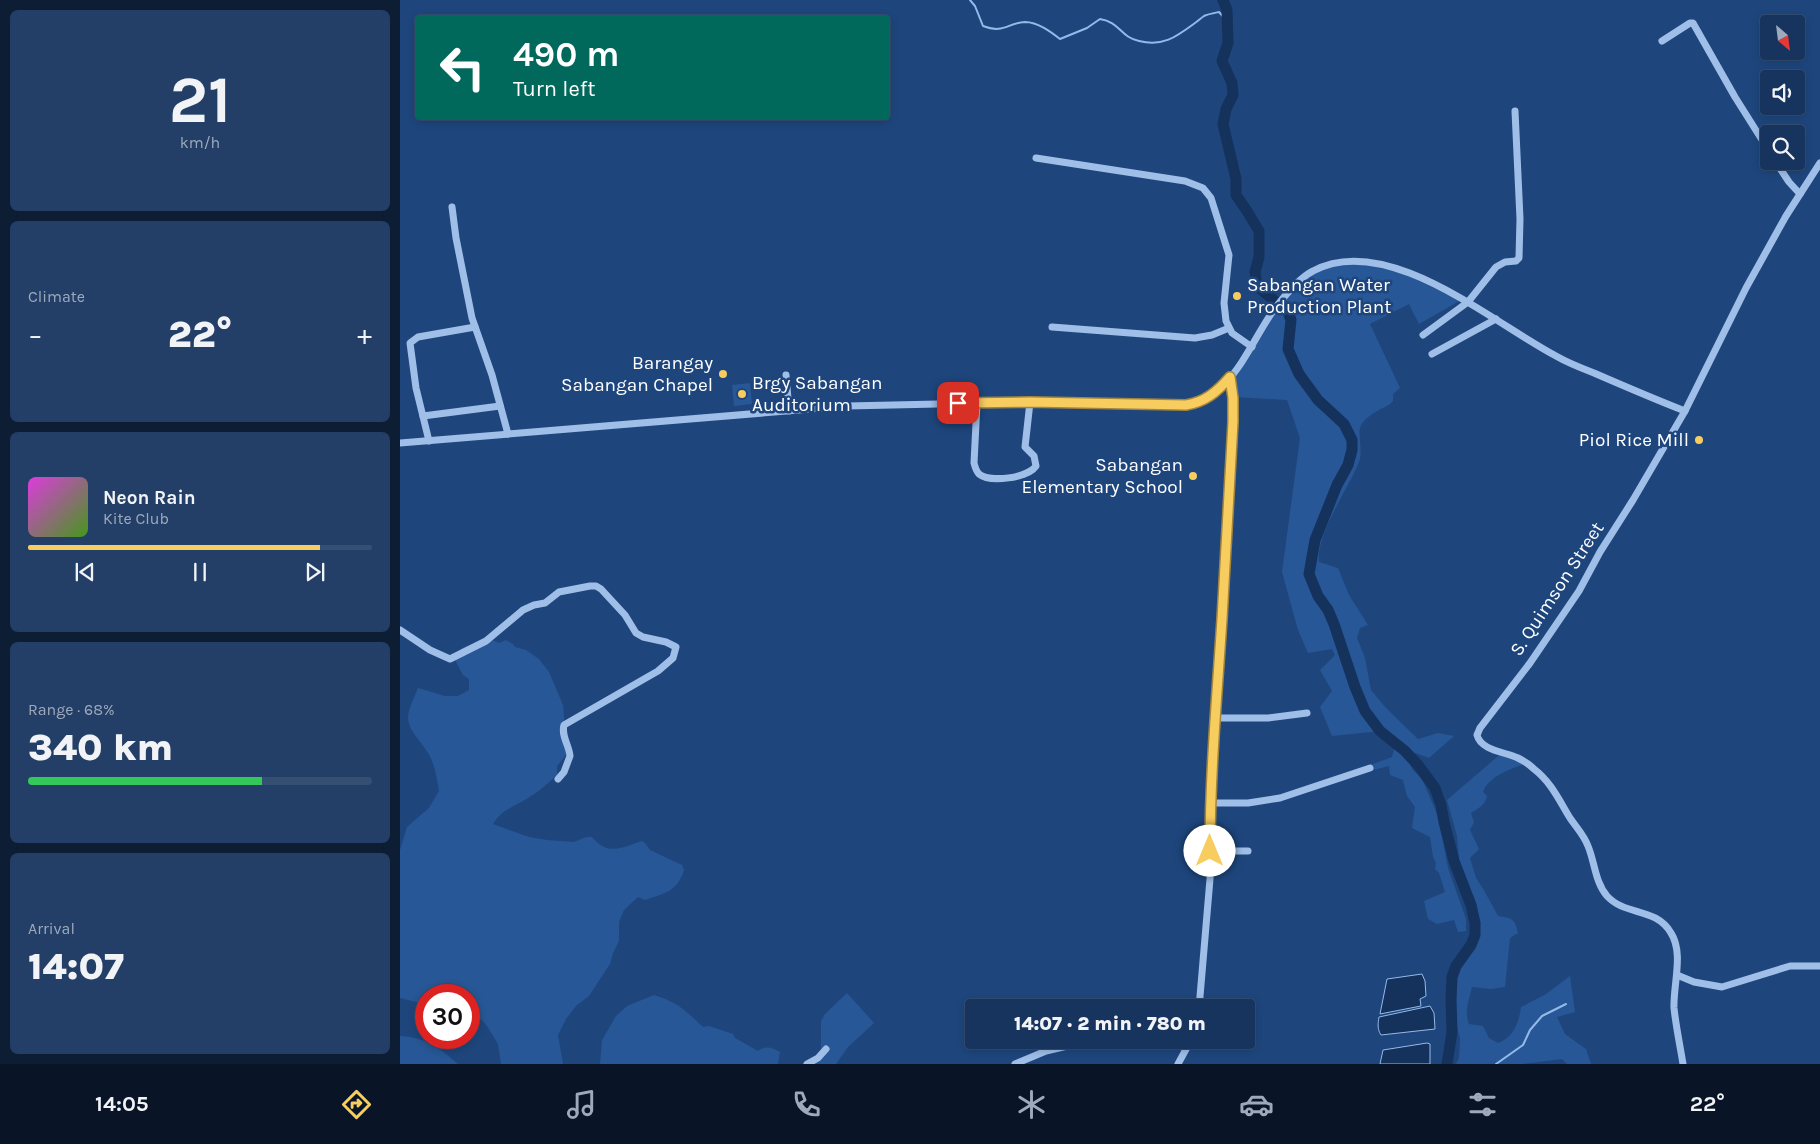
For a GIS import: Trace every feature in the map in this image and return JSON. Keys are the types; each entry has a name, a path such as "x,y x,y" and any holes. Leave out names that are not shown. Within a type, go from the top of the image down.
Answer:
{"street":[{"path":"1662,41 1690,23 1693,23 1760,138"},
{"path":"1423,335 1468,302 1496,267 1505,262 1516,261 1519,258 1520,219 1515,111"},
{"path":"1036,158 1185,181 1203,188 1213,203 1228,255 1224,303 1226,321 1236,337 1252,347"},
{"name":"S. Quimson Street","path":"1677,975 1676,944 1671,932 1664,924 1649,914 1630,910 1606,894 1599,881 1586,840 1548,782 1533,767 1485,745 1477,735 1480,728 1530,663 1578,591 1633,500 1685,411 1746,288 1820,163"},
{"path":"1781,170 1800,194"},
{"path":"452,207 456,238 475,327 508,434"},
{"path":"400,443 847,406 1030,402 1186,405 1210,397 1230,377 1252,347 1274,310 1299,281 1311,272 1336,263 1358,261 1398,269 1425,280 1468,302 1557,357 1685,411"},
{"path":"1432,354 1496,319"},
{"path":"429,441 416,388 410,343 418,337 475,327"},
{"path":"1052,327 1195,338 1212,335 1229,328"},
{"path":"786,375 788,411"},
{"path":"1200,999 1210,879 1210,803 1214,718 1222,620 1233,422 1233,398 1230,377"},
{"path":"977,403 974,463 978,474 986,477 1016,478 1031,472 1036,466 1034,456 1025,447 1030,402"},
{"path":"423,416 500,406"},
{"path":"400,630 430,650 450,658 486,641 523,610 545,603 558,592 596,586 625,615 636,633 676,647 673,658 658,671 564,725 564,738 570,756 564,772 558,779"},
{"path":"1214,718 1268,718 1307,713"},
{"path":"1210,803 1248,803 1280,798 1370,768"},
{"path":"1210,851 1248,851"},
{"path":"1683,1064 1674,1008 1677,975 1694,982 1722,987 1790,966 1820,966"},
{"path":"807,1064 818,1058 826,1049"},
{"path":"1015,1064 1055,1049"},
{"path":"1178,1064 1186,1049"}],"shaded area":[{"path":"1341,260 1389,267 1461,300 1419,324 1409,304 1370,324 1400,388 1393,394 1393,401 1390,404 1365,420 1360,428 1361,453 1359,462 1327,525 1319,551 1319,562 1338,568 1349,595 1368,625 1360,628 1357,638 1365,658 1371,690 1386,708 1418,739 1438,733 1454,736 1429,758 1396,746 1406,754 1412,769 1422,779 1438,816 1448,868 1466,919 1466,931 1458,932 1454,920 1437,924 1428,919 1424,901 1445,892 1439,873 1435,869 1436,863 1433,857 1430,837 1412,828 1415,807 1407,796 1403,780 1390,775 1389,766 1361,773 1360,769 1392,757 1395,745 1380,731 1332,736 1320,707 1332,691 1320,670 1335,655 1332,649 1308,653 1298,630 1282,572 1300,438 1287,400 1234,397 1232,372 1247,347 1309,271 1327,263"},
{"name":"Brgy Sabangan Auditorium","path":"750,383 752,404 734,406 732,385"},
{"path":"488,638 499,643 506,640 515,647 526,650 539,659 549,672 563,705 567,754 557,766 557,775 536,793 504,812 493,824 529,837 547,840 574,842 586,837 592,837 604,847 610,849 622,848 642,841 650,850 682,865 684,870 678,883 669,891 645,900 638,897 624,910 619,922 619,941 610,964 589,996 576,1006 566,1019 558,1035 563,1064 501,1064 498,1044 480,1018 480,984 415,984 415,1002 400,998 400,850 407,827 429,808 439,791 430,757 414,734 409,723 409,711 418,688 445,696 458,696 469,690 469,679 463,675 454,658 462,648"},
{"path":"1504,751 1526,764 1501,774 1490,782 1483,792 1487,796 1485,802 1471,813 1474,822 1470,830 1479,849 1470,858 1476,878 1498,916 1512,920 1518,933 1510,938 1505,987 1491,989 1472,987 1467,1015 1469,1024 1483,1026 1489,1038 1498,1043 1503,1041 1508,1038 1514,1029 1519,1019 1521,1007 1546,994 1570,976 1575,1012 1557,1017 1565,1034 1586,1049 1591,1064 1567,1064 1562,1059 1523,1064 1456,1064 1459,1058 1460,1038 1456,1025 1456,1008 1451,978 1474,948 1479,920 1476,903 1460,871 1457,836 1447,800"},
{"path":"1422,974 1425,981 1426,996 1420,999 1421,1006 1380,1014 1387,979"},
{"path":"847,993 874,1023 848,1047 836,1064 806,1064 821,1054 821,1021 825,1014"},
{"path":"654,995 670,1001 681,1008 703,1027 709,1026 733,1034 735,1038 758,1051 772,1048 780,1052 778,1064 600,1064 602,1040 616,1016 627,1006"},
{"path":"1430,1006 1434,1013 1435,1029 1381,1035 1378,1026 1379,1017"},
{"path":"400,1036 415,1038 415,1049 439,1049 458,1064 400,1064"},
{"path":"1430,1044 1430,1064 1380,1064 1383,1050"}],"waterway":[{"path":"970,0 975,6 983,26 1001,29 1019,23 1030,22 1044,28 1060,39 1087,28 1100,19 1112,23 1133,39 1148,43 1169,40 1207,15 1219,12 1227,21"},
{"path":"1223,0 1227,10 1228,43 1222,61 1232,83 1233,95 1226,109 1223,124 1236,179 1236,195 1259,231 1259,257 1255,272 1257,286 1288,312 1291,320 1288,349 1299,374 1318,400 1344,424 1352,440 1352,450 1348,465 1337,485 1315,540 1309,574 1318,596 1328,610 1334,624 1365,711 1380,731 1405,751 1418,765 1435,788 1441,805 1454,861 1471,905 1475,923 1475,935 1471,945 1456,966 1452,977 1452,1032 1447,1064"},
{"path":"1496,1064 1523,1045 1530,1030 1542,1016 1566,1004"}],"place":[{"name":"Sabangan Water Production Plant","path":"1237,296"},
{"name":"Barangay Sabangan Chapel","path":"723,374"},
{"name":"Brgy Sabangan Auditorium","path":"742,394"},
{"name":"Piol Rice Mill","path":"1699,440"},
{"name":"Sabangan Elementary School","path":"1193,476"}],"route":[{"path":"958,403 1030,402 1178,406 1199,402 1210,397 1230,377 1233,398 1233,422 1222,620 1214,718 1210,851"}]}
